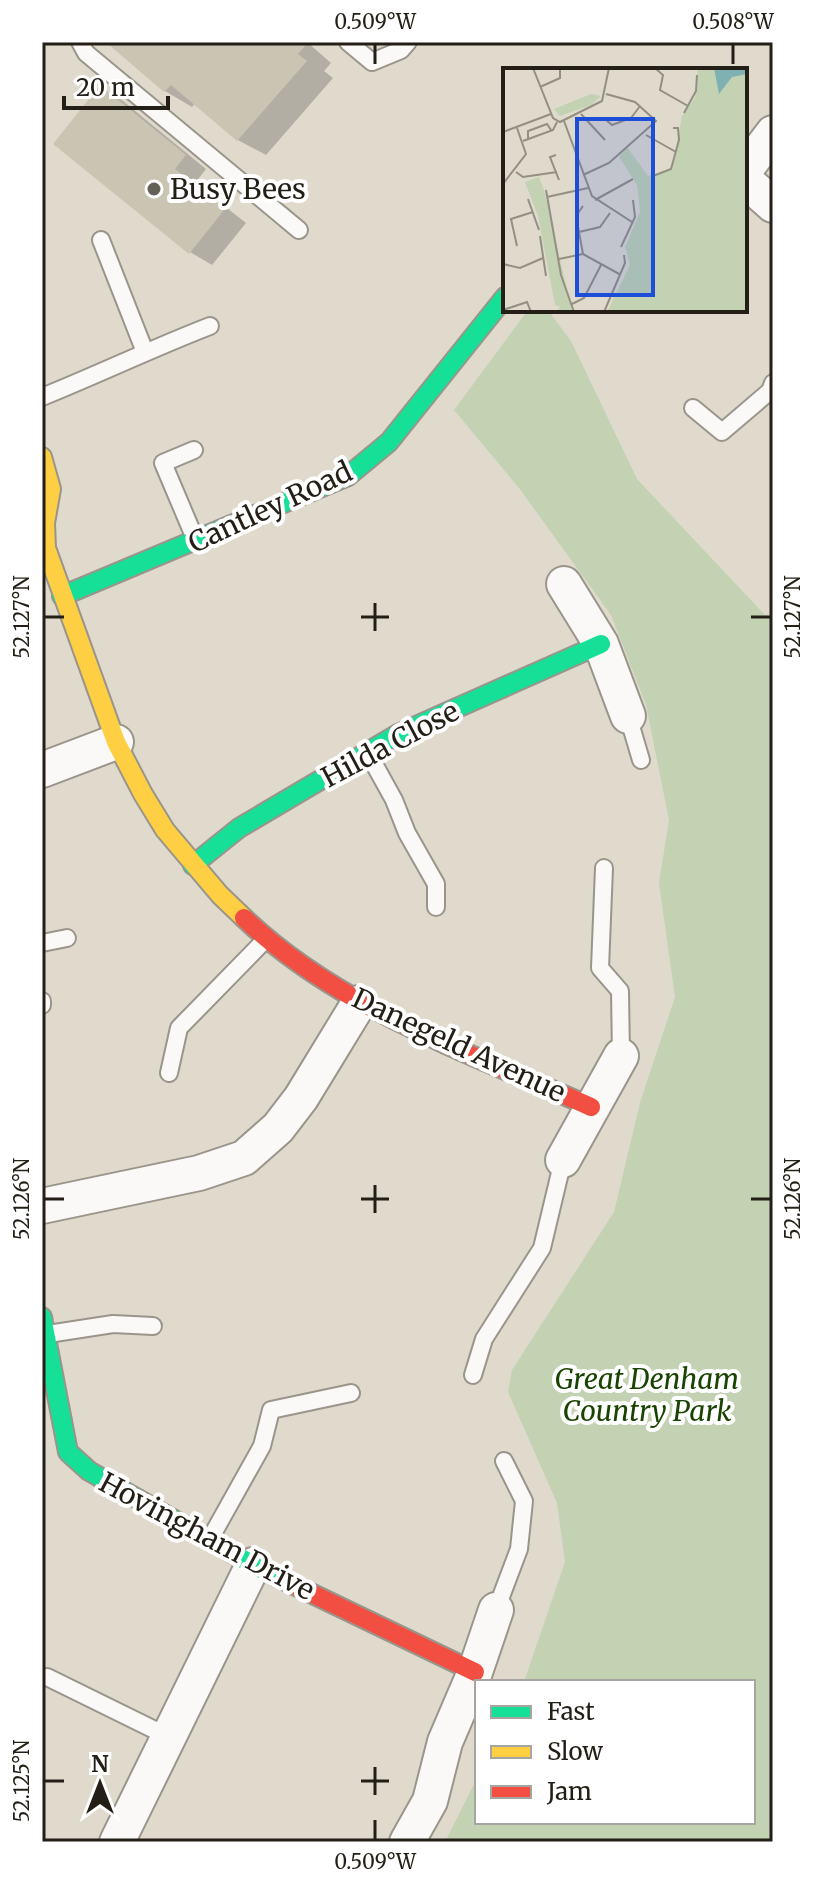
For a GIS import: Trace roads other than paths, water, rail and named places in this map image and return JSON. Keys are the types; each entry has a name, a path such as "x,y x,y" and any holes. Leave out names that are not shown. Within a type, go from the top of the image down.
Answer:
{"street":[{"path":"747,167 773,133"},
{"path":"747,182 773,205"},
{"name":"Cantley Road","path":"62,596 348,476 389,442 503,300"},
{"name":"Danegeld Avenue","path":"42,457 51,489 45,523 46,548 116,742 165,830 193,865 266,939 359,1003 591,1107"},
{"path":"564,584 601,644 628,716"},
{"name":"Hilda Close","path":"193,865 239,828 398,734 601,644"},
{"path":"42,770 116,742"},
{"path":"42,1206 199,1173 244,1158 278,1128 301,1098 359,1003"},
{"name":"Danegeld Avenue","path":"563,1160 621,1056"},
{"name":"Hovingham Drive","path":"44,1326 55,1457 89,1471 253,1565 475,1672"},
{"path":"117,1842 253,1565"},
{"path":"407,1842 430,1801 445,1742 475,1672 496,1610"}],"lane":[{"path":"80,42 86,53 299,230"},
{"path":"348,42 372,62 401,50 408,42"},
{"path":"101,240 145,352"},
{"path":"42,397 210,326"},
{"path":"693,408 722,432 770,391 773,383"},
{"path":"194,450 163,463 196,541"},
{"path":"628,716 641,760"},
{"path":"367,752 436,884 436,907"},
{"path":"604,868 600,968 620,991 621,1056"},
{"path":"42,943 67,938"},
{"path":"169,1073 179,1028 266,939"},
{"path":"473,1375 484,1339 542,1248 563,1160"},
{"path":"44,1326 153,1326"},
{"path":"209,1540 262,1446 271,1410 351,1393"},
{"path":"496,1610 519,1549 524,1501 504,1461"},
{"path":"47,1677 169,1737"}],"place":[{"name":"Busy Bees","path":"154,189"}],"park label":[{"name":"Great Denham Country Park","path":"647,1395"}]}
